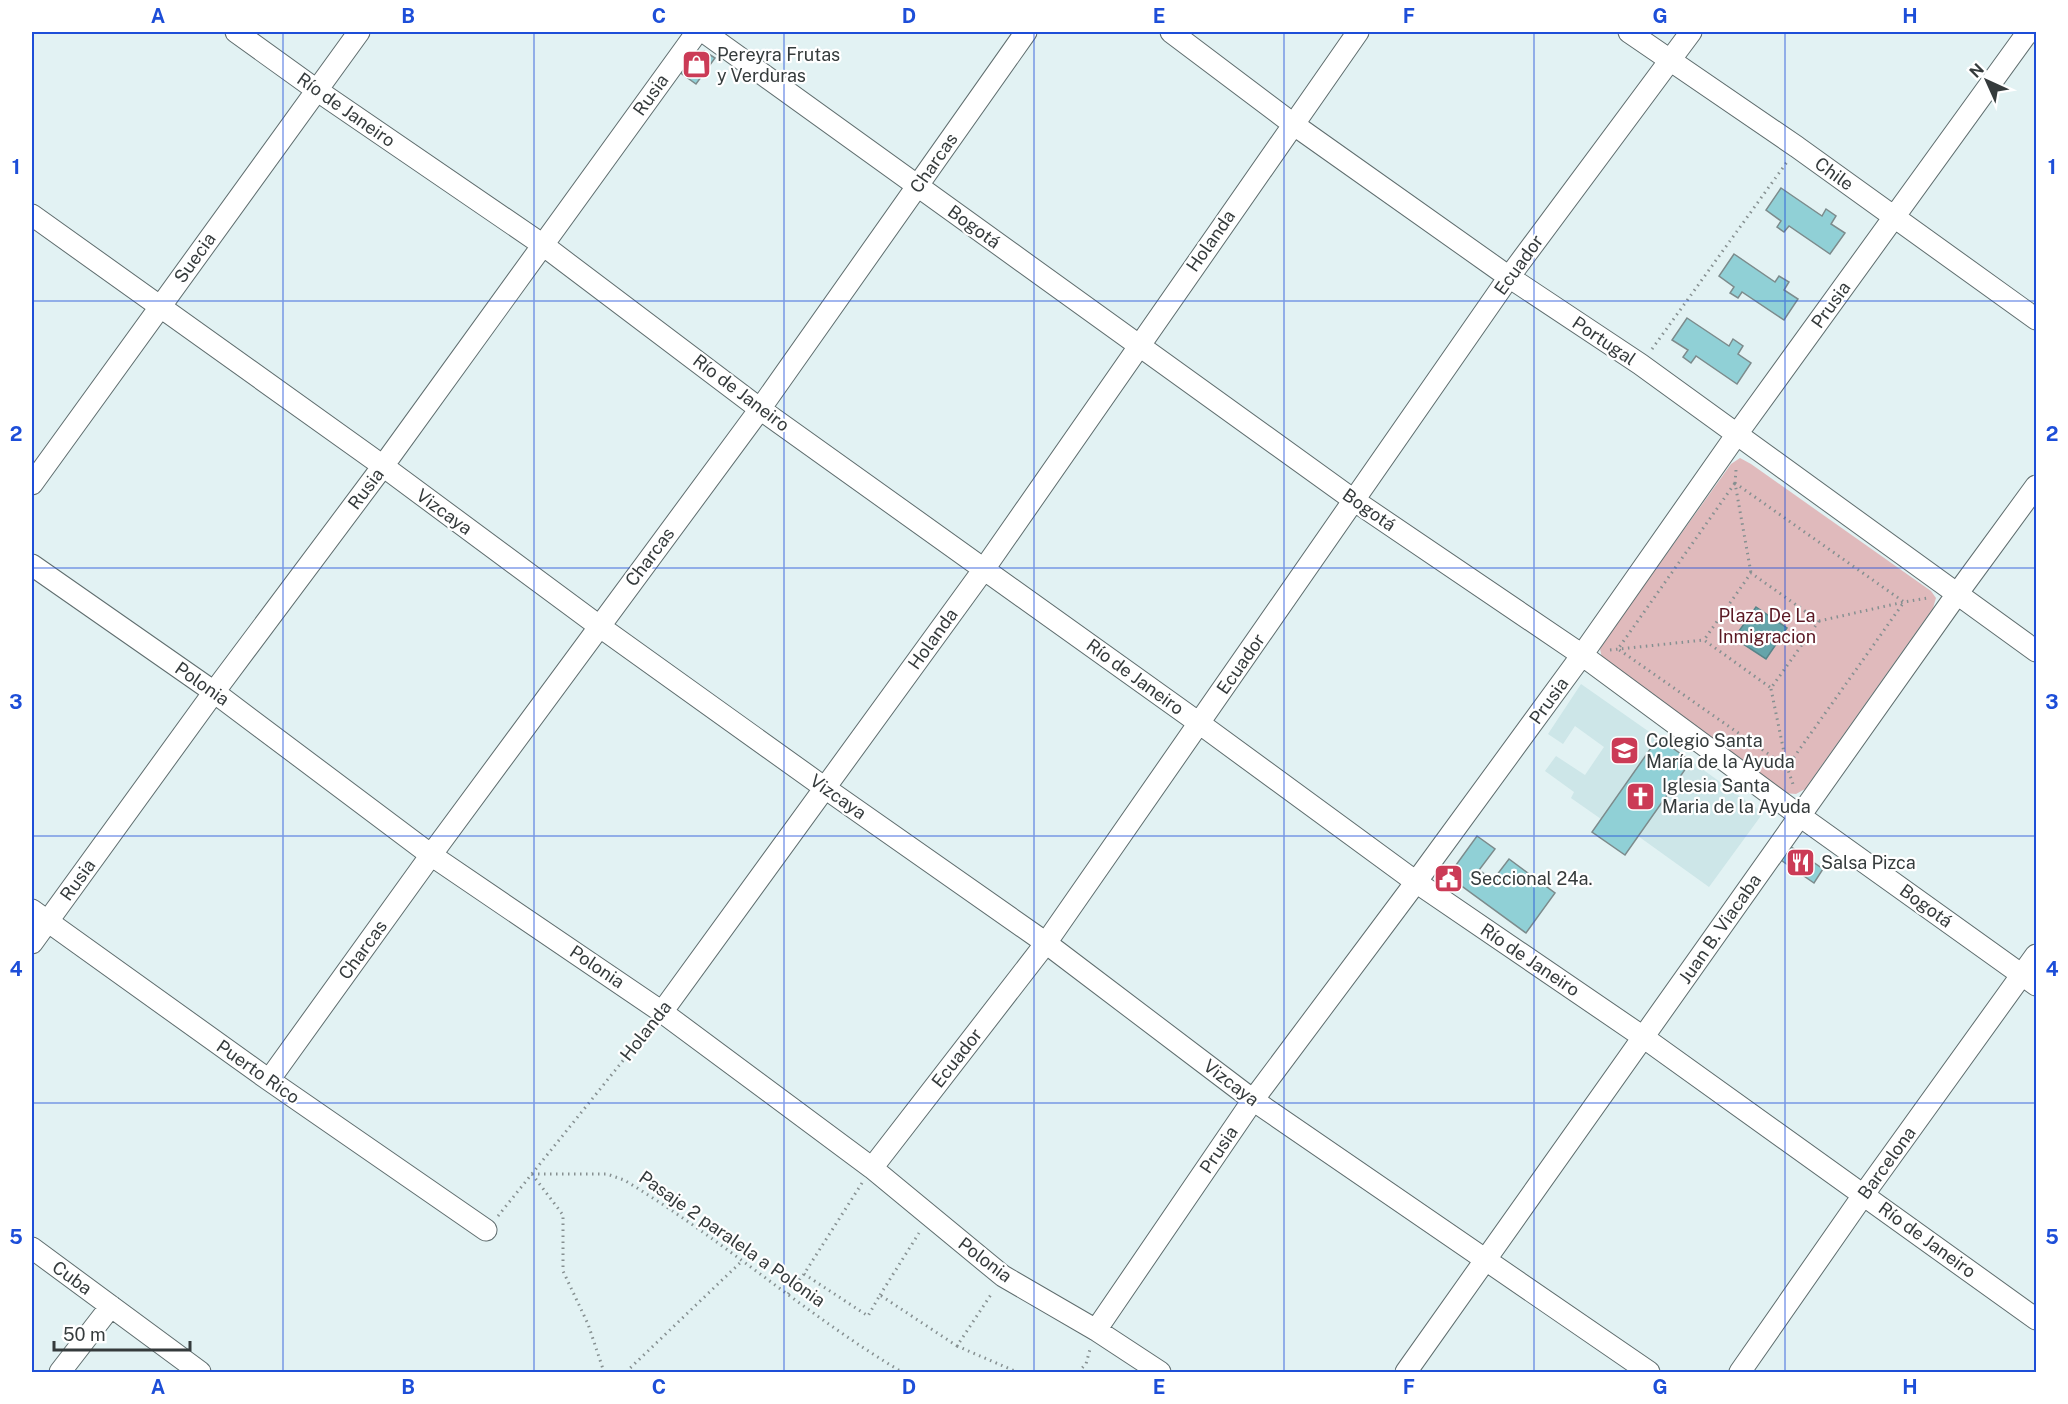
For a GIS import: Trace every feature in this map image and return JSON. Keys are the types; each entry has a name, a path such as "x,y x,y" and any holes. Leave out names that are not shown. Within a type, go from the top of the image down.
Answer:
{"street":[{"name":"Río de Janeiro","path":"236,32 543,245 760,409 1199,723 1416,882 1643,1037 2037,1319"},
{"name":"Suecia","path":"32,484 359,32"},
{"name":"Rusia","path":"32,943 39,916 214,692 383,466 698,32"},
{"name":"Bogotá","path":"704,32 1355,501 1582,655 1800,816 2029,980"},
{"name":"Charcas","path":"270,1080 431,855 760,409 1026,32"},
{"name":"Portugal","path":"1171,32 1293,124 1509,277 1640,364 2037,651"},
{"name":"Holanda","path":"662,1012 984,569 1358,32"},
{"name":"Chile","path":"1629,32 1797,147 2037,319"},
{"name":"Ecuador","path":"872,1168 1046,943 1509,277 1691,32"},
{"name":"Prusia","path":"1096,1330 1253,1100 1582,655 1737,434 2028,32"},
{"name":"Vizcaya","path":"32,215 383,466 599,626 1046,943 1253,1100 1649,1372"},
{"name":"Juan B. Viacaba","path":"1406,1372 1957,594 2037,486"},
{"name":"Polonia","path":"32,565 214,692 431,855 662,1012 872,1168 1003,1276 1096,1330 1160,1372"},
{"name":"Puerto Rico","path":"39,916 486,1230"},
{"name":"Barcelona","path":"1740,1372 1864,1194 2029,980 2037,955"},
{"name":"Cuba","path":"32,1248 200,1372"},
{"path":"60,1372 111,1306"}],"path":[{"path":"1640,364 1797,147"},
{"path":"1735,483 1751,573 1819,621"},
{"path":"1735,483 1904,602"},
{"path":"1618,649 1735,483"},
{"path":"1704,640 1751,573"},
{"path":"1771,688 1819,621 1935,597"},
{"path":"1787,767 1904,602"},
{"path":"1618,649 1704,640 1771,688 1787,767"},
{"path":"1618,649 1787,767"},
{"name":"Holanda","path":"486,1230 662,1012"},
{"path":"788,1294 804,1274 872,1168"},
{"path":"532,1174 563,1215 563,1272 588,1324 604,1372"},
{"name":"Pasaje 2 paralela a Polonia","path":"532,1174 607,1174 624,1180 742,1261 860,1347 902,1372"},
{"path":"804,1274 868,1316 930,1216"},
{"path":"626,1372 742,1261"},
{"path":"957,1346 1003,1276"},
{"path":"880,1295 957,1346 1017,1372"},
{"path":"1078,1372 1086,1364 1096,1330"}],"shaded area":[{"name":"Colegio Santa María de la Ayuda","path":"1581,684 1658,738 1601,819 1571,798 1574,792 1545,771 1556,756 1585,775 1604,747 1575,726 1563,744 1548,734"},
{"path":"1691,761 1763,813 1709,887 1638,836"}],"green space":[{"name":"Plaza De La Inmigracion","path":"1740,458 1931,591 1936,598 1933,608 1805,789 1796,794 1784,793 1602,658 1600,649 1731,464"}],"water":[{"path":"1756,607 1787,628 1766,659 1734,638"}],"building":[{"name":"Pereyra Frutas y Verduras","path":"704,51 715,58 696,84 678,71 691,52"},
{"path":"1781,188 1822,216 1826,209 1836,216 1831,224 1845,233 1830,254 1789,226 1784,232 1777,227 1781,221 1766,210"},
{"path":"1734,254 1775,282 1779,276 1789,282 1784,290 1798,299 1784,320 1742,292 1738,298 1730,293 1734,287 1719,276"},
{"path":"1687,318 1729,346 1733,339 1743,346 1738,354 1751,363 1737,384 1696,356 1691,363 1683,357 1688,350 1672,340"},
{"name":"Iglesia Santa Maria de la Ayuda","path":"1658,738 1691,761 1625,855 1592,832"},
{"path":"1477,836 1495,849 1479,870 1493,880 1509,859 1555,893 1526,933 1448,876"},
{"name":"Salsa Pizca","path":"1787,844 1823,869 1814,883 1778,858"}],"place":[{"name":"Pereyra Frutas y Verduras","path":"696,65"},
{"name":"Colegio Santa María de la Ayuda","path":"1625,751"},
{"name":"Iglesia Santa Maria de la Ayuda","path":"1641,796"},
{"name":"Salsa Pizca","path":"1800,863"},
{"name":"Seccional 24a.","path":"1449,879"}]}
